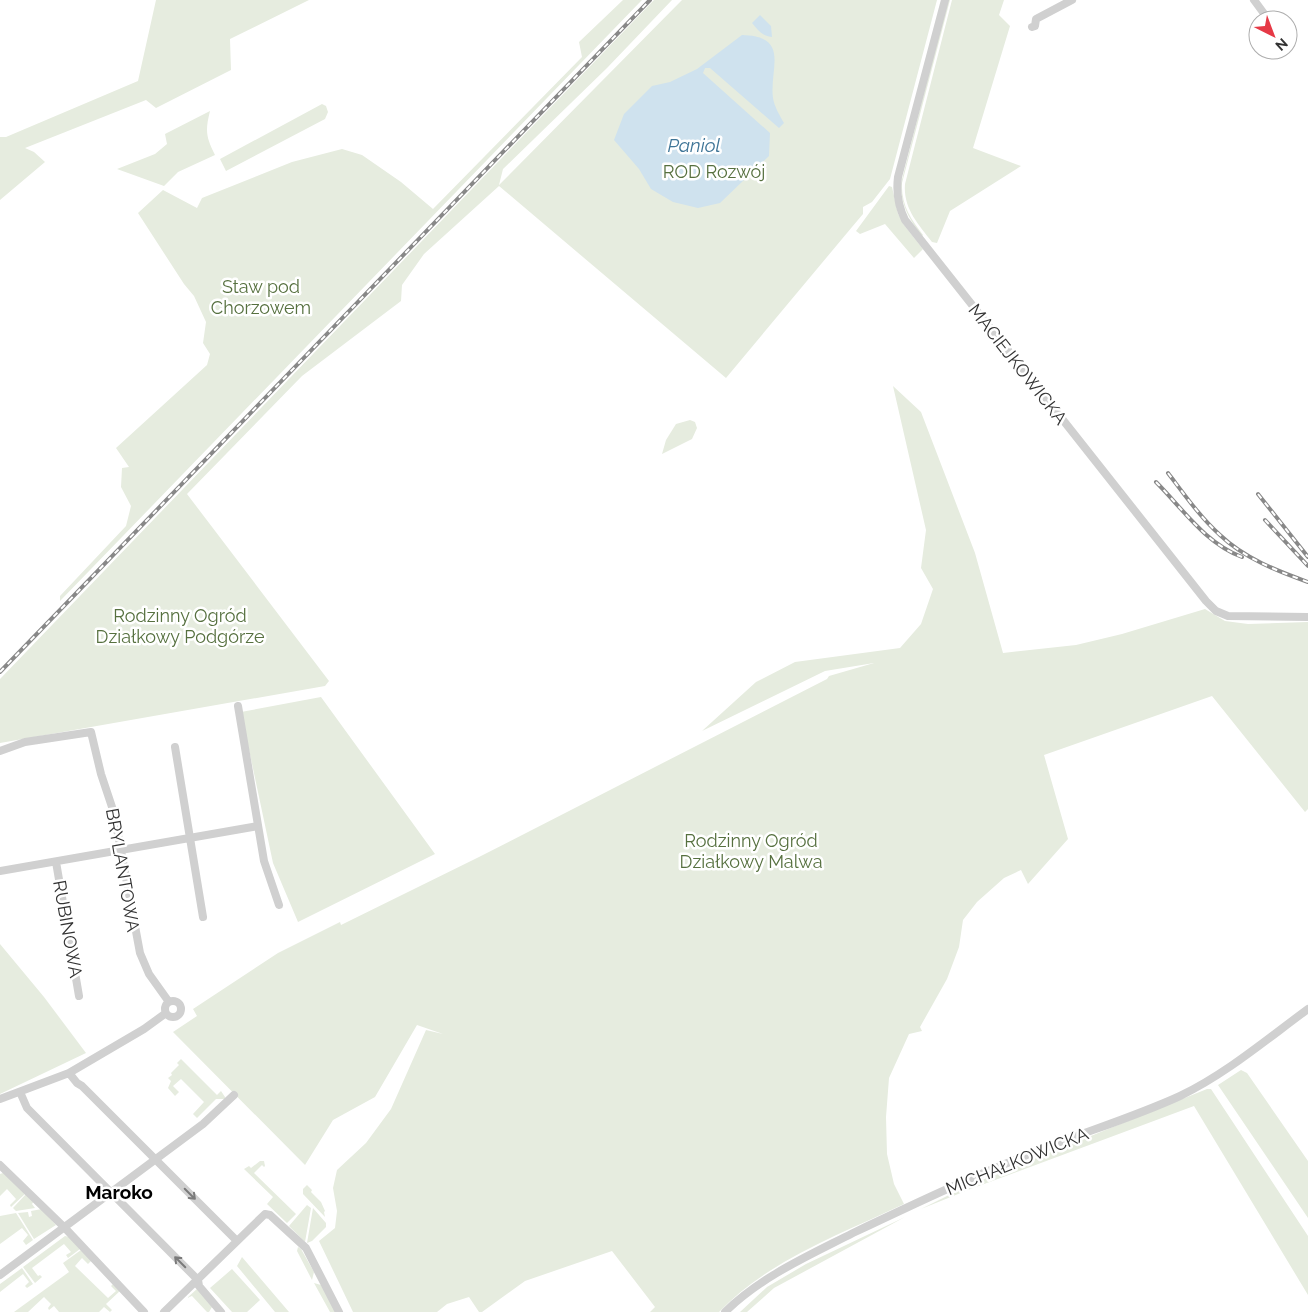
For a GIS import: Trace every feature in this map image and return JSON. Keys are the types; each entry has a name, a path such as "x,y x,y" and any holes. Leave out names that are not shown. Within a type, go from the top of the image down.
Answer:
{"street":[{"name":"MACIEJKOWICKA","path":"945,0 898,177 897,197 906,220 1206,601 1216,611 1228,616 1308,617"},
{"path":"1032,27 1035,26 1036,20 1072,0"},
{"path":"238,706 264,861 279,904"},
{"name":"BRYLANTOWA","path":"0,751 25,742 91,732 101,774 111,801 140,953 149,974 169,1002"},
{"path":"175,747 203,918"},
{"name":"RUBINOWA","path":"0,871 258,826"},
{"name":"RUBINOWA","path":"56,862 79,996"},
{"path":"169,1002 178,1002 182,1007 182,1011 178,1016 168,1016 166,1013 165,1007 169,1002"},
{"name":"MICHAŁKOWICKA","path":"725,1312 736,1301 772,1275 810,1254 938,1192 1033,1152 1129,1117 1182,1095 1224,1070 1308,1009"},
{"path":"0,1099 69,1073 144,1029 166,1013"},
{"path":"69,1073 237,1240"},
{"path":"20,1092 27,1108 198,1280 199,1286 221,1312"},
{"path":"0,1275 203,1124 234,1094"},
{"path":"0,1165 64,1227 144,1312"},
{"path":"164,1312 265,1214 270,1215 306,1248 339,1312"}],"green space":[{"path":"156,0 309,0 230,39 231,70 156,108 146,100 25,148 34,152 45,162 0,200 0,137 6,137 138,81"},
{"name":"Staw pod Chorzowem","path":"623,0 642,0 60,601 60,596 126,526 131,506 121,487 122,468 129,467 116,448 207,365 210,354 203,343 206,322 194,296 184,284 138,213 163,190 197,208 202,198 292,162 342,149 362,155 401,182 433,209 582,57 579,42"},
{"name":"ROD Rozwój","path":"654,0 672,0 607,68 503,169 499,185 682,0 937,0 890,179 872,202 863,207 863,214 726,378 499,186 424,254 402,285 401,301 302,376 187,494 329,681 325,686 0,743 0,679"},
{"path":"948,0 950,0 902,183 905,205 922,236 907,212 902,199 901,183"},
{"path":"952,0 1004,0 999,15 1010,26 973,148 1021,166 950,211 937,243 932,242 912,215 906,201 905,184"},
{"path":"322,104 326,106 328,112 325,119 226,171 220,159"},
{"path":"210,111 207,134 215,155 178,172 164,186 117,169 155,154 167,144 165,134"},
{"path":"889,186 892,187 898,214 904,225 923,249 914,258 885,224 860,234 856,231"},
{"name":"Rodzinny Ogród Działkowy Malwa","path":"893,386 921,412 975,553 1003,653 1076,645 1122,634 1205,609 1225,621 1248,624 1308,622 1308,809 1305,812 1212,696 1044,755 1068,839 1028,884 1021,870 1004,878 977,902 963,920 959,947 947,979 920,1027 922,1031 909,1034 889,1078 886,1117 887,1154 894,1184 904,1204 830,1238 782,1263 738,1294 719,1312 650,1312 655,1307 612,1251 525,1281 482,1312 479,1312 469,1297 447,1304 437,1312 353,1312 319,1241 335,1228 337,1211 333,1188 337,1170 366,1143 391,1109 426,1030 443,1034 417,1025 375,1097 333,1120 305,1165 173,1032 197,1016 193,1009 278,953 340,922 341,925 479,857 827,679 829,676 874,663 825,671 702,731 756,682 795,662 900,648 921,624 933,589 921,568 926,530"},
{"path":"690,420 695,422 697,428 692,439 662,454 666,440 676,424"},
{"path":"321,697 435,854 298,922 273,863 241,712"},
{"path":"0,944 44,997 86,1053 0,1094"},
{"path":"181,1059 217,1095 221,1091 225,1097 225,1099 216,1099 197,1118 193,1114 204,1102 181,1079 173,1086 179,1092 175,1096 168,1088 171,1081 168,1078 179,1065 177,1063"},
{"path":"1241,1070 1247,1073 1308,1161 1308,1218 1218,1085"},
{"path":"1211,1089 1308,1236 1308,1295 1194,1106 921,1209 967,1186"},
{"path":"260,1161 264,1161 265,1166 262,1165 254,1173 296,1214 287,1223 267,1204 273,1197 244,1169 249,1166 251,1168"},
{"path":"3,1173 26,1193 11,1207 10,1205 16,1199 7,1189 0,1196 0,1174"},
{"path":"307,1185 321,1202 325,1211 325,1217 303,1194 303,1189"},
{"path":"26,1194 34,1201 32,1204 35,1208 16,1211 13,1208"},
{"path":"307,1205 311,1208 305,1242 289,1226"},
{"path":"313,1208 326,1223 326,1227 312,1241 307,1243"},
{"path":"42,1209 56,1225 34,1239 18,1213 28,1212 29,1217 32,1216 31,1211"},
{"path":"16,1213 33,1240 26,1245 23,1241 28,1235 22,1228 0,1244 0,1216"},
{"path":"905,1217 774,1288 747,1312 740,1312 767,1287 806,1264"},
{"path":"65,1236 69,1237 80,1249 68,1258 66,1255 71,1252 64,1244 32,1268 38,1276 42,1277 35,1283 23,1267"},
{"path":"298,1247 314,1272 312,1280 297,1251"},
{"path":"81,1250 92,1260 88,1264 82,1258 75,1266 108,1298 116,1291 111,1286 114,1283 121,1290 106,1304 112,1310 110,1312 104,1307 99,1312 59,1312 54,1306 49,1310 48,1308 51,1304 44,1297 28,1312 14,1312 69,1272 63,1263"},
{"path":"242,1257 289,1312 275,1312 237,1266"},
{"path":"22,1268 33,1284 27,1288 25,1286 29,1282 23,1274 0,1292 0,1284"},
{"path":"232,1269 260,1300 247,1312 232,1312 210,1288"},
{"path":"314,1283 321,1285 336,1312 330,1312"},
{"path":"198,1288 212,1307 209,1312 192,1296 187,1298"}],"water":[{"path":"760,15 771,26 772,37 763,34 752,23"},
{"name":"Paniol","path":"742,35 757,37 767,41 772,48 774,56 773,98 784,123 779,128 710,68 705,68 703,73 770,133 769,156 720,203 698,208 673,202 651,189 639,169 614,140 624,114 652,86 670,82 697,69"}],"railway":[{"path":"0,672 650,0"},
{"path":"1168,473 1199,513 1229,543 1261,563 1308,582"},
{"path":"1156,482 1206,534 1229,551 1242,557"},
{"path":"1258,494 1308,557"},
{"path":"1265,520 1308,566"}],"district":[{"name":"Maroko","path":"119,1192"}],"park label":[{"name":"Rodzinny Ogród Działkowy Podgórze","path":"180,625"}]}
